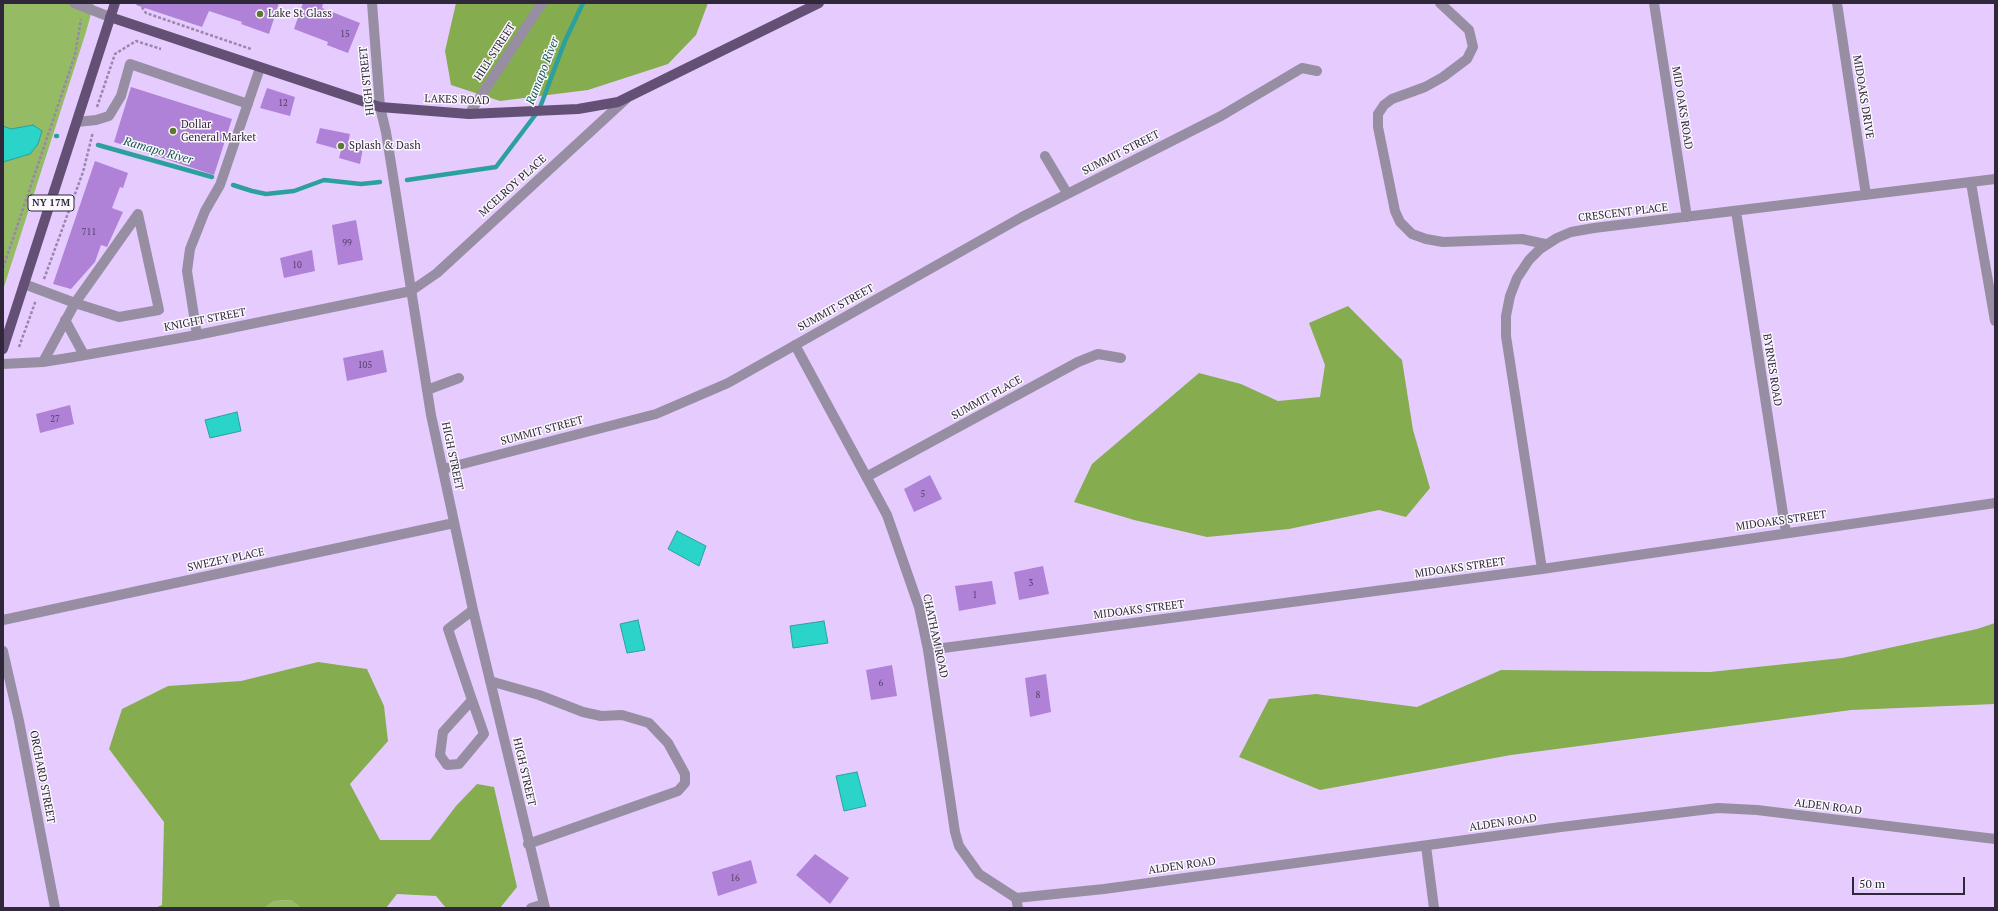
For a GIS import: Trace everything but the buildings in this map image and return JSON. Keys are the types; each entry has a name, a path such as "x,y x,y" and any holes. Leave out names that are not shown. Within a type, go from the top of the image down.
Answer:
{"main road":[{"name":"NY 17M","path":"3,349 114,3"},
{"name":"LAKES ROAD","path":"110,17 380,108 469,114 578,108 618,102 819,3"}],"street":[{"name":"HIGH STREET","path":"372,3 380,108 386,132 427,390 454,523 528,844 544,906"},
{"name":"HILL STREET","path":"469,114 542,3"},
{"path":"1440,3 1469,30 1473,47 1467,59 1443,77 1425,87 1392,99 1384,105 1378,114 1378,127 1395,211 1400,222 1412,234 1426,239 1443,242 1522,239 1545,244"},
{"name":"MID OAKS ROAD","path":"1654,3 1687,217"},
{"name":"MIDOAKS DRIVE","path":"1837,3 1866,195"},
{"path":"79,5 110,17"},
{"path":"77,122 109,116 121,96 130,64 248,104"},
{"path":"197,335 187,271 190,249 205,211 220,185 260,68"},
{"name":"SUMMIT STREET","path":"443,469 656,414 728,383 1067,193 1221,116 1302,68 1317,71"},
{"name":"MCELROY PLACE","path":"411,291 437,273 629,96"},
{"path":"1045,156 1067,193"},
{"name":"CRESCENT PLACE","path":"1542,569 1506,336 1506,316 1510,296 1517,278 1529,260 1545,244 1571,232 1995,179"},
{"path":"1971,183 1995,319"},
{"name":"BYRNES ROAD","path":"1736,211 1786,533"},
{"path":"24,284 39,290 75,302 119,317 159,310 138,214 75,302 43,362"},
{"name":"KNIGHT STREET","path":"3,364 43,362 197,335 411,291"},
{"path":"65,320 84,355"},
{"name":"CHATHAM ROAD","path":"795,345 868,476 887,515 919,607 928,650 959,846 979,874 1017,903"},
{"name":"SUMMIT PLACE","path":"868,476 1078,362 1098,354 1120,358"},
{"path":"427,390 459,378"},
{"name":"MIDOAKS STREET","path":"928,650 1542,569 1995,504"},
{"name":"SWEZEY PLACE","path":"3,620 454,523"},
{"path":"472,700 443,732 440,755 447,765 459,764 484,734 448,629 474,610"},
{"name":"ORCHARD STREET","path":"3,651 19,721 55,908"},
{"path":"490,681 539,695 583,712 601,716 622,716 649,723 668,743 685,774 685,783 678,791 528,844"},
{"name":"ALDEN ROAD","path":"1017,903 1104,889 1718,808 1758,810 1995,839"},
{"path":"1426,846 1434,908"},
{"path":"531,908 544,906"}],"path":[{"path":"139,3 146,13 257,51"},
{"path":"3,268 75,55 79,25 79,5"},
{"path":"20,347 39,290 83,172 93,137 96,110 115,54 136,41 162,49"}],"shaded area":[{"path":"3,3 94,3 3,290"},
{"path":"456,3 708,3 696,35 668,64 588,90 500,101 451,85 445,51"},
{"path":"33,125 42,131 38,144 30,154 3,162 3,126 11,129"},
{"path":"1348,306 1402,360 1413,430 1430,488 1406,517 1379,510 1289,529 1207,537 1134,520 1074,502 1092,464 1199,373 1241,384 1278,401 1320,397 1325,365 1309,323"},
{"path":"237,412 241,431 210,438 205,420"},
{"path":"677,531 706,546 699,566 668,549"},
{"path":"638,620 645,650 627,653 620,624"},
{"path":"824,621 828,643 793,648 790,626"},
{"path":"1995,623 1995,704 1851,710 1511,755 1320,790 1239,757 1269,699 1316,694 1417,707 1501,670 1710,672 1842,658 1977,629"},
{"path":"318,662 367,669 384,706 388,741 350,784 380,840 430,840 456,806 477,784 494,787 517,887 500,908 446,908 436,896 397,894 386,908 301,908 291,900 274,901 264,908 155,908 162,905 164,822 109,749 122,709 168,686 241,681"},
{"path":"857,772 866,806 844,811 836,776"},
{"path":"291,900 301,908 264,908 274,901"}],"waterway":[{"name":"Ramapo River","path":"407,180 496,167 539,110 565,41 583,3"},
{"name":"Ramapo River","path":"98,145 212,177"},
{"name":"Ramapo River","path":"233,185 266,194 294,191 324,180 361,184 380,182"}],"place":[{"name":"Lake St Glass","path":"260,14"},
{"name":"Dollar General Market","path":"173,131"},
{"name":"Splash & Dash","path":"341,146"}]}
